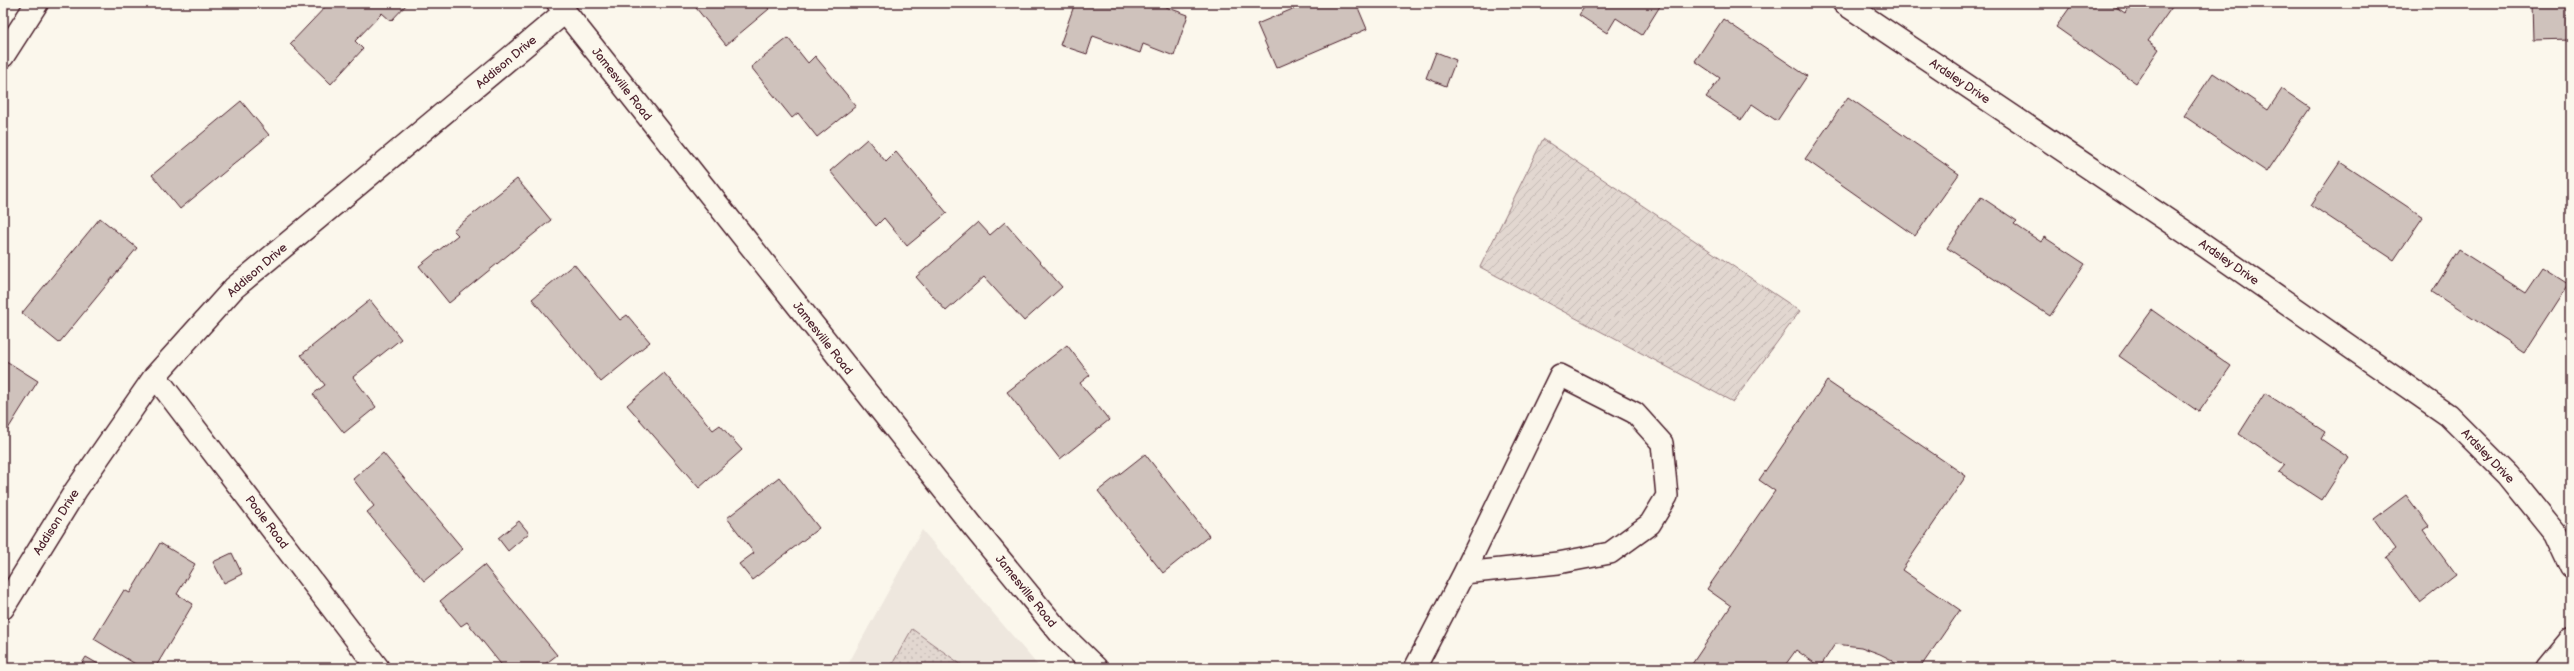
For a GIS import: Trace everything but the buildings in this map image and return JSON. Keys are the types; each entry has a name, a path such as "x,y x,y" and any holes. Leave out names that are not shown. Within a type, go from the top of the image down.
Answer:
{"street":[{"path":"3,56 37,3"},
{"name":"Ardsley Drive","path":"1844,3 2188,234 2448,415 2508,475 2555,533 2571,567"},
{"name":"Addison Drive","path":"3,608 76,490 155,376 234,288 562,8"},
{"name":"Jamesville Road","path":"562,8 971,524 1060,634 1096,668"},
{"name":"Poole Road","path":"155,376 378,668"},
{"path":"2547,668 2571,638"}],"lane":[{"path":"1415,668 1464,573 1560,375 1635,413 1662,443 1667,496 1650,524 1610,553 1558,563 1464,573"}],"shaded area":[{"path":"1543,139 1800,311 1733,402 1480,267"},
{"path":"922,530 1040,668 846,668"},
{"path":"912,629 966,668 890,668"}]}
